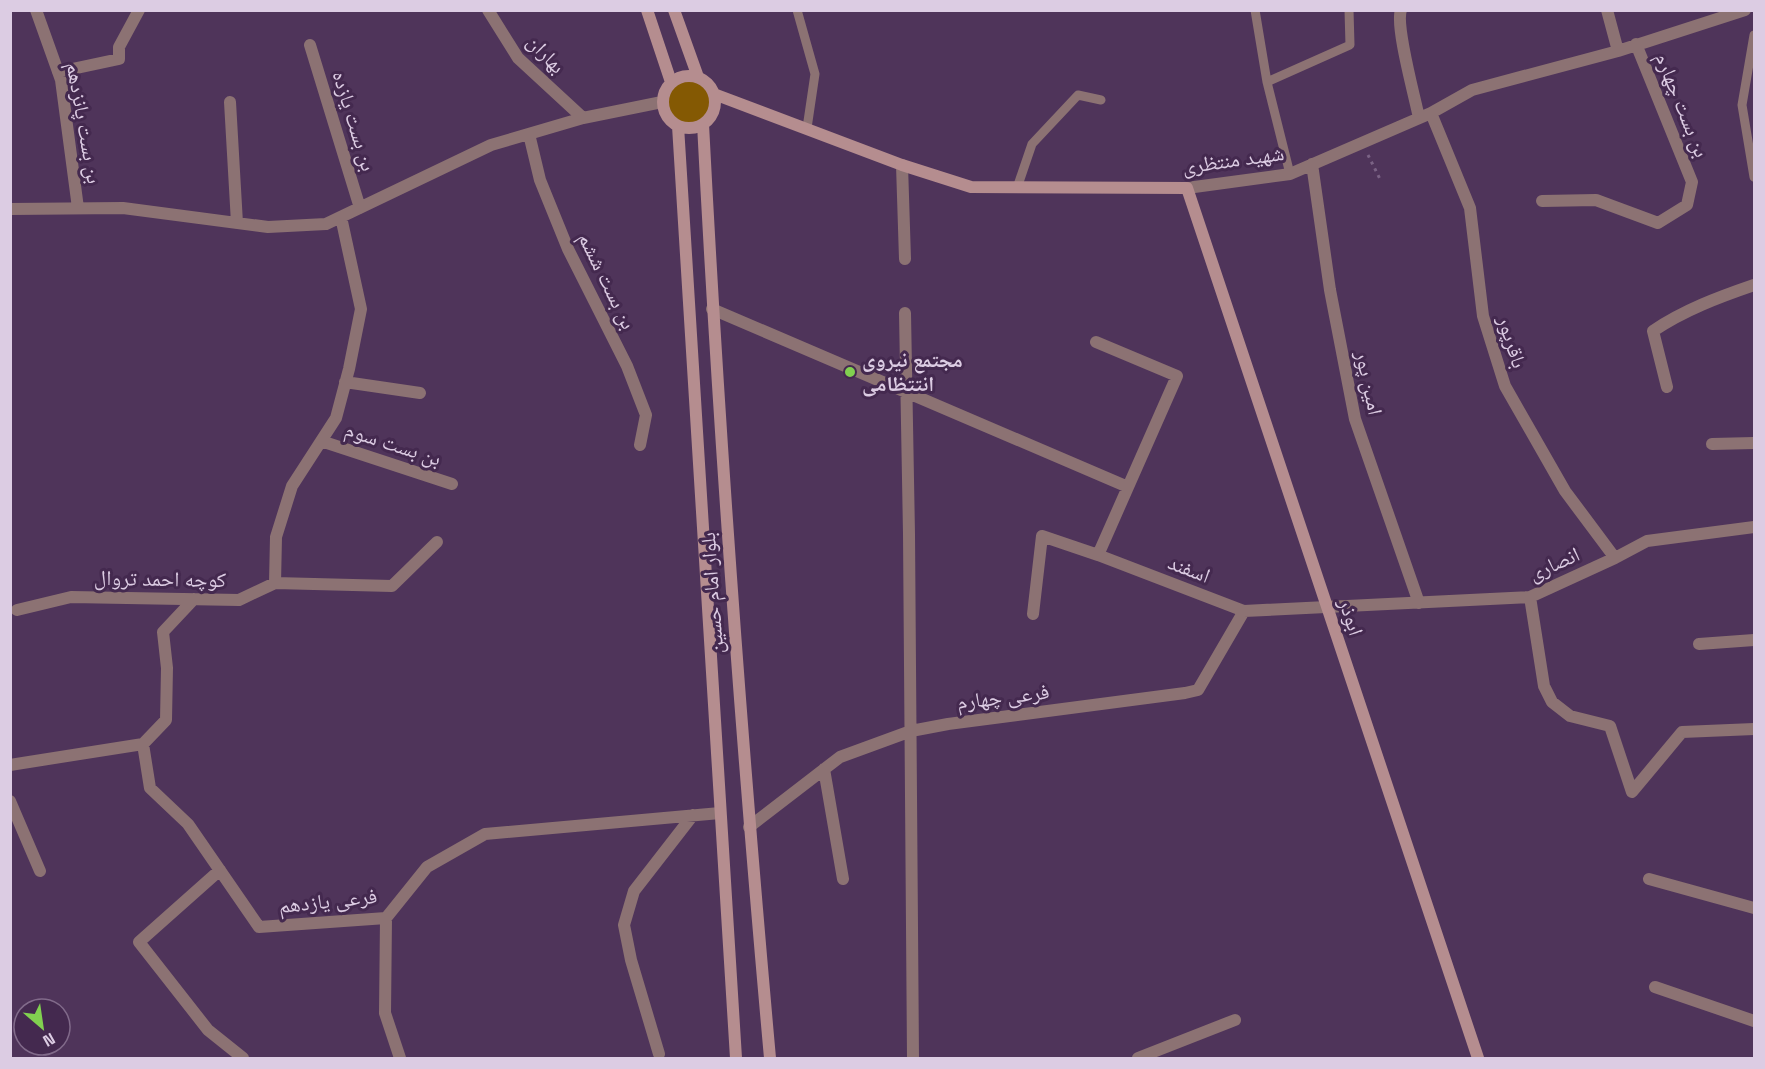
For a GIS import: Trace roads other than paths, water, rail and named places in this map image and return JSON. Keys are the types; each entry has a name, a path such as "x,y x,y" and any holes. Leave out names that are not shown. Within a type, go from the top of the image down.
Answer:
{"street":[{"name":"بن بست پانزدهم","path":"36,10 61,80 78,208"},
{"path":"58,72 119,59 119,47 138,10"},
{"name":"بهاران","path":"488,10 518,58 583,118"},
{"path":"647,10 671,82"},
{"path":"674,10 698,77 711,87 715,103 714,111 703,124 694,128 678,126 666,116 662,102 663,94 671,82 684,76 698,77"},
{"name":"باقرپور","path":"1401,10 1398,17 1400,26 1425,115 1470,208 1483,316 1505,386 1565,490 1614,558"},
{"path":"1606,10 1618,51"},
{"name":"شهید منتظری","path":"714,94 902,165 971,187 1187,188 1290,174 1425,115 1472,90 1618,51 1711,16 1745,10"},
{"name":"بن بست چهارم","path":"1542,201 1596,200 1658,223 1687,205 1692,182 1636,44"},
{"name":"بن بست یازده","path":"310,45 360,208"},
{"path":"230,102 237,223"},
{"path":"10,209 123,208 268,227 326,224 491,145 583,118 662,102"},
{"name":"بلوار امام حسین","path":"703,124 712,309 736,667 770,1059"},
{"name":"بلوار امام حسین","path":"678,126 736,1059"},
{"name":"بن بست ششم","path":"529,134 540,180 568,249 627,366 646,415 640,445"},
{"name":"امین پور","path":"1312,164 1330,290 1355,419 1419,603"},
{"path":"902,165 904,259"},
{"name":"ابوذر","path":"1187,188 1478,1059"},
{"path":"341,217 361,309 336,418 292,486 276,537 275,583 392,586 436,542"},
{"path":"1667,387 1653,331 1674,316 1755,285"},
{"path":"712,309 1128,487"},
{"path":"905,313 913,1059"},
{"path":"1096,342 1177,376 1098,555"},
{"path":"345,382 420,393"},
{"name":"بن بست سوم","path":"321,441 452,484"},
{"path":"1712,444 1755,443"},
{"name":"انصاری","path":"1328,607 1530,597 1647,541 1755,527"},
{"name":"اسفند","path":"1034,614 1042,536 1244,611 1328,607"},
{"name":"کوچه احمد تروال","path":"17,610 71,597 239,600 275,583"},
{"path":"1530,597 1544,686 1552,702 1570,716 1610,726 1632,792 1682,732 1755,729"},
{"path":"10,765 143,744 166,720 167,668 163,632 194,599"},
{"name":"فرعی چهارم","path":"749,827 840,758 911,731 1198,690 1244,611"},
{"path":"1699,644 1755,640"},
{"name":"فرعی یازدهم","path":"143,744 150,788 188,824 259,927 386,918 427,867 485,834 720,813"},
{"path":"824,768 843,879"},
{"path":"10,801 40,871"},
{"path":"660,1054 631,960 624,925 634,891 693,815"},
{"path":"220,870 139,942 208,1030 243,1059"},
{"path":"1649,879 1755,908"},
{"path":"386,918 385,1013 400,1059"},
{"path":"1655,987 1755,1021"},
{"path":"1138,1059 1235,1020"}],"lane":[{"path":"797,10 815,74 807,128"},
{"path":"1255,10 1267,82 1290,174"},
{"path":"1267,82 1350,45 1349,10"},
{"path":"1755,35 1742,105 1755,177"},
{"path":"1017,188 1032,144 1078,95 1101,100"}],"place":[{"name":"مجتمع نیروی انتتظامی","path":"850,372"}]}
